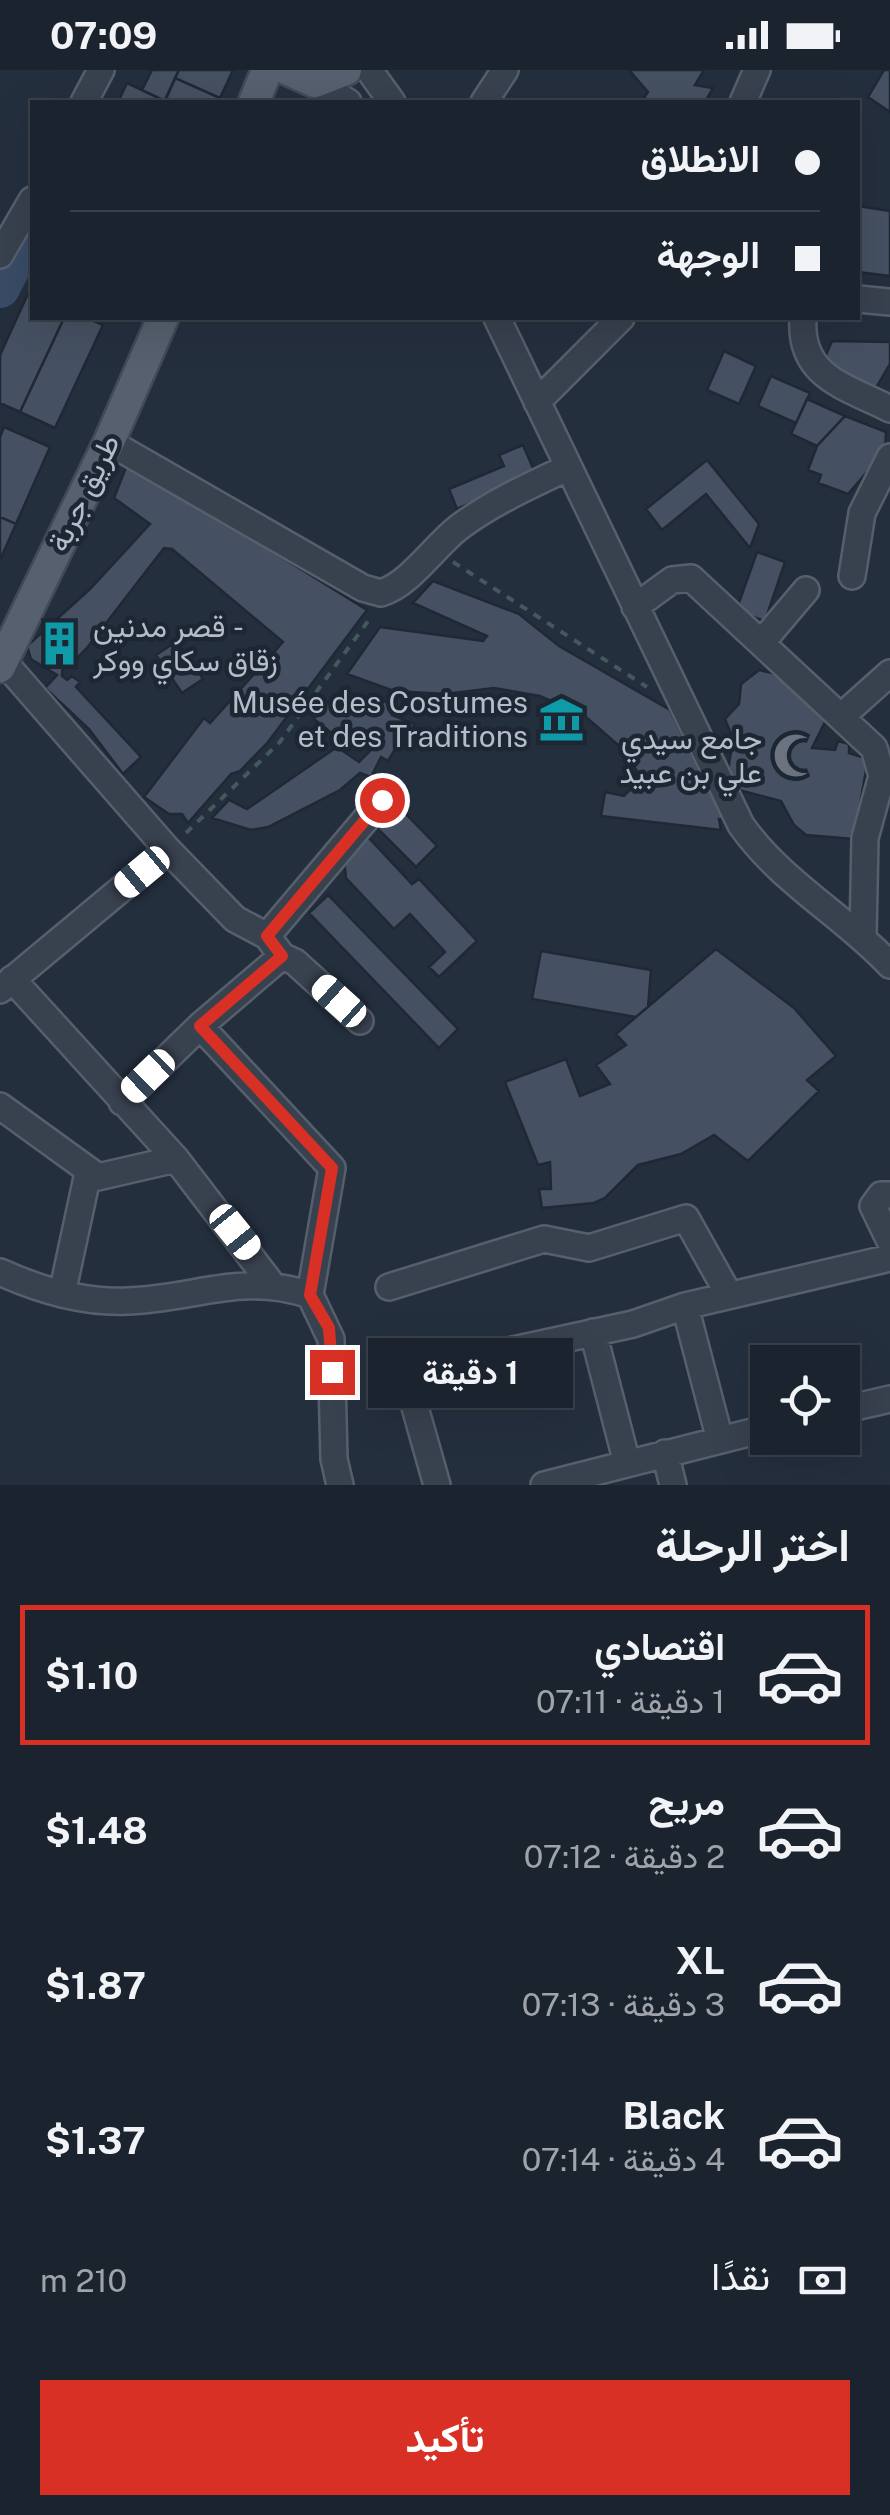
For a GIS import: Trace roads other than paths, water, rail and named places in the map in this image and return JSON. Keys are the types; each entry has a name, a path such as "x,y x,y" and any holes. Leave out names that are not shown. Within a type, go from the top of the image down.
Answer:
{"main road":[{"path":"255,100 267,70"},
{"path":"290,100 301,76 346,70"},
{"name":"طريق جربة","path":"1,664 110,442 162,320"}],"street":[{"path":"85,100 101,70"},
{"path":"369,70 391,100"},
{"path":"485,100 506,70"},
{"path":"744,100 757,70"},
{"path":"301,76 344,100"},
{"path":"0,255 30,203"},
{"path":"860,300 890,302"},
{"path":"498,320 749,837 765,860 863,936 890,965"},
{"path":"537,402 619,320"},
{"path":"803,320 804,351 812,364 829,378 890,408"},
{"path":"110,442 363,588 382,593 399,584 434,549 484,510 567,468"},
{"path":"852,576 862,513 890,457"},
{"path":"635,607 672,580 691,578 843,715 882,744 882,776 864,850 863,936"},
{"path":"762,642 806,590"},
{"path":"1,664 235,919 295,962 360,1021"},
{"path":"843,715 890,673"},
{"path":"122,1102 274,946 382,800"},
{"path":"168,850 6,985 176,1158 270,1282"},
{"path":"200,1026 332,1168 310,1295 331,1340 334,1459 340,1485"},
{"path":"0,1106 88,1172 110,1176 176,1158"},
{"path":"62,1294 88,1172"},
{"path":"890,1195 881,1195 873,1206 890,1242"},
{"path":"389,1287 544,1239 590,1248 686,1218 729,1296"},
{"path":"437,1485 408,1395 412,1372 593,1332 890,1258"},
{"path":"0,1272 62,1294 128,1301 270,1282 310,1295"},
{"path":"686,1306 720,1440"},
{"path":"593,1332 627,1463"},
{"path":"860,1406 890,1399"},
{"path":"560,1483 750,1432"},
{"path":"665,1453 673,1485"}],"waterway":[{"path":"0,288 30,229"}],"place":[{"name":"قصر مدنين - زقاق سكاي ووكر","path":"60,644"},
{"name":"Musée des Costumes et des Traditions","path":"561,720"},
{"name":"جامع سيدي علي بن عبيد","path":"795,756"}]}
